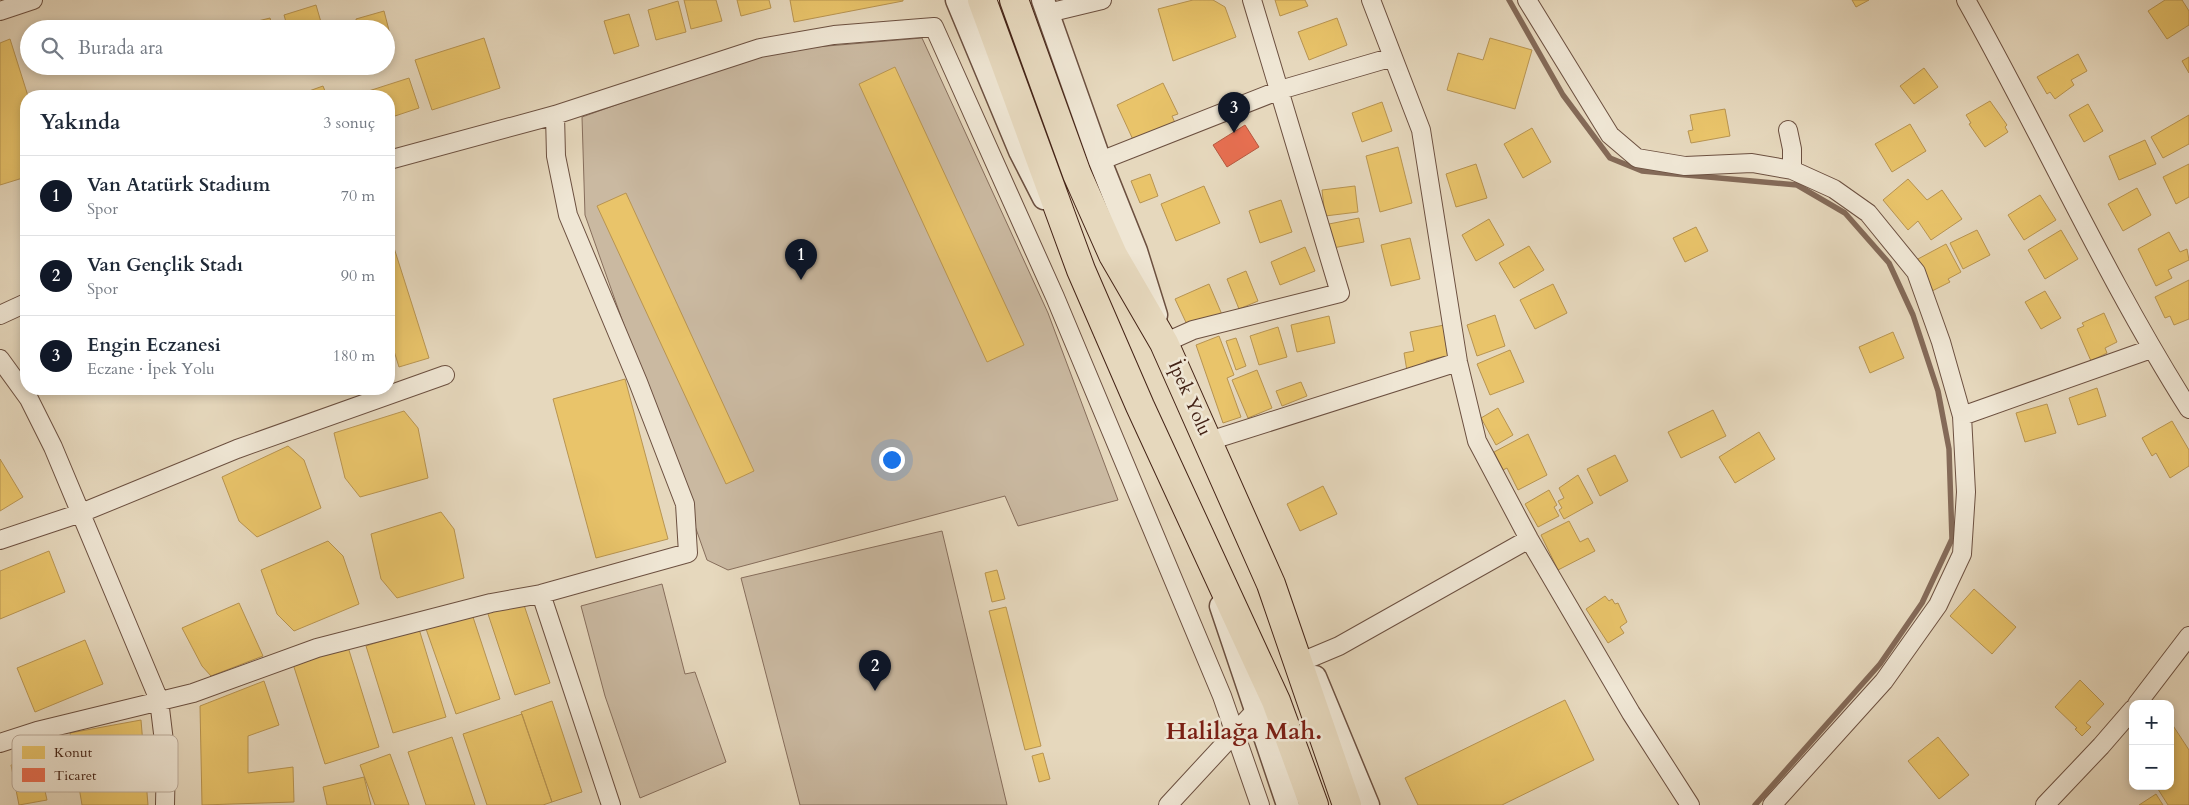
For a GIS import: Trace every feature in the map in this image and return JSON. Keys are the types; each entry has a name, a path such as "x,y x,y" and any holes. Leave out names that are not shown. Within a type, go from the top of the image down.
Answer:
{"highway":[{"path":"982,0 1081,270 1196,529 1276,702 1314,805"},
{"name":"İpek Yolu","path":"1014,0 1089,202 1113,256 1164,342 1271,584 1346,805"}],"street":[{"path":"0,11 33,0"},
{"path":"957,0 1020,151 1081,270"},
{"path":"1102,0 1046,7 1100,161 1136,251 1164,342 1193,330 1340,293 1252,0"},
{"path":"1371,0 1421,130 1458,362 1477,441 1529,539 1631,713 1690,805"},
{"path":"1527,0 1610,135 1637,158 1685,166 1752,163 1792,170 1834,189 1868,213 1916,272 1941,342 1962,416 1966,492 1962,554 1938,605 1884,681 1772,805"},
{"path":"1966,0 2011,80 2151,349 2189,409"},
{"path":"395,158 554,114 760,48 834,35 934,26 1058,306 1222,696 1260,805"},
{"path":"1100,161 1280,90 1393,57"},
{"path":"25,735 193,693 317,648 491,603 541,594 688,553 685,504 638,382 568,215 556,156 554,114"},
{"path":"1788,130 1792,149 1792,170"},
{"path":"0,315 20,305"},
{"path":"1962,416 2151,349"},
{"path":"0,359 20,387"},
{"path":"1209,441 1458,362"},
{"path":"395,393 445,375"},
{"path":"26,395 81,512 159,700 163,735"},
{"path":"0,540 81,512 237,449 389,395"},
{"path":"1196,529 1255,711 1288,805"},
{"path":"1308,659 1338,646 1529,539"},
{"path":"1271,584 1308,659 1368,805"},
{"path":"541,594 611,805"},
{"path":"2140,700 2189,636"},
{"path":"1168,805 1255,711"},
{"path":"2045,805 2129,714"},
{"path":"0,743 12,739"},
{"path":"165,792 165,805"}],"shaded area":[{"path":"922,38 1048,313 1118,500 1018,526 1005,496 728,570 707,560 585,215 582,117 768,51"},
{"path":"942,531 1007,805 800,805 741,578"},
{"path":"662,584 685,674 695,672 726,762 640,798 605,696 581,606"}],"building: Konut":[{"path":"684,0 716,0 722,21 691,29"},
{"path":"737,0 769,0 771,8 741,16"},
{"path":"790,0 903,0 903,1 794,22"},
{"path":"1193,0 1213,0 1225,7 1236,37 1173,61 1158,9"},
{"path":"1275,0 1305,0 1308,6 1280,16"},
{"path":"1852,0 1869,0 1856,7"},
{"path":"2165,0 2182,0 2189,11 2189,25 2167,39 2148,11"},
{"path":"678,1 686,32 656,40 648,10"},
{"path":"316,5 320,20 285,20 284,15"},
{"path":"384,11 386,20 356,20"},
{"path":"629,14 639,46 614,54 604,21"},
{"path":"1337,18 1347,45 1309,60 1298,32"},
{"path":"484,38 500,88 432,110 415,60"},
{"path":"1490,38 1532,50 1515,109 1447,90 1458,53 1483,60"},
{"path":"10,39 26,90 20,90 20,179 0,185 0,43"},
{"path":"2078,54 2087,71 2071,80 2074,85 2055,99 2050,92 2047,94 2037,77"},
{"path":"2189,57 2189,73 2182,61"},
{"path":"895,67 1024,345 987,362 859,84"},
{"path":"1924,68 1938,87 1914,104 1900,86"},
{"path":"409,78 419,108 395,116 395,90 372,90"},
{"path":"1163,83 1178,114 1172,116 1176,125 1135,144 1117,105"},
{"path":"323,86 325,90 312,90"},
{"path":"1990,101 2007,125 2005,127 2008,132 1985,147 1969,124 1971,123 1966,115"},
{"path":"1382,102 1392,131 1362,142 1352,113"},
{"path":"2088,104 2103,131 2084,142 2069,115"},
{"path":"1725,109 1730,136 1691,143 1688,131 1693,130 1690,115"},
{"path":"2189,115 2189,144 2163,158 2151,137"},
{"path":"1910,124 1926,151 1892,172 1875,144"},
{"path":"1532,128 1551,162 1523,178 1504,144"},
{"path":"2145,140 2156,164 2119,180 2109,156"},
{"path":"1398,147 1412,203 1380,212 1366,156"},
{"path":"1476,164 1487,198 1456,207 1446,174"},
{"path":"2189,164 2189,197 2176,204 2163,177"},
{"path":"1150,174 1158,196 1140,203 1131,181"},
{"path":"1908,179 1927,200 1942,190 1962,219 1931,240 1918,221 1908,230 1883,200"},
{"path":"1204,186 1220,223 1176,241 1161,204"},
{"path":"1355,186 1358,212 1325,216 1322,190"},
{"path":"2137,188 2151,215 2123,231 2108,204"},
{"path":"626,193 754,471 726,484 597,206"},
{"path":"2040,195 2056,220 2024,240 2008,215"},
{"path":"1281,200 1292,232 1260,243 1249,211"},
{"path":"1359,218 1364,242 1333,248 1329,224"},
{"path":"1489,219 1504,245 1476,261 1462,235"},
{"path":"1696,227 1708,251 1685,262 1673,238"},
{"path":"1977,230 1990,255 1963,269 1950,243"},
{"path":"2061,230 2078,259 2045,279 2028,250"},
{"path":"2169,232 2180,252 2187,249 2189,260 2168,270 2172,278 2156,286 2138,249"},
{"path":"1410,238 1420,279 1391,286 1381,245"},
{"path":"1946,244 1961,272 1948,279 1950,282 1932,291 1916,260"},
{"path":"1529,246 1544,270 1514,288 1499,263"},
{"path":"1305,247 1315,271 1280,285 1271,262"},
{"path":"395,251 429,358 399,367 395,354"},
{"path":"1246,271 1258,301 1239,309 1227,279"},
{"path":"2189,280 2189,319 2174,325 2170,316 2165,318 2155,297"},
{"path":"1209,284 1223,317 1190,331 1175,299"},
{"path":"1553,284 1567,313 1535,329 1520,300"},
{"path":"2045,291 2061,318 2041,329 2025,302"},
{"path":"2104,313 2117,342 2105,348 2107,353 2091,361 2077,329 2084,326 2082,323"},
{"path":"1495,315 1505,346 1477,356 1467,325"},
{"path":"1329,316 1335,343 1297,352 1291,325"},
{"path":"1444,325 1450,355 1426,361 1428,367 1407,371 1404,353 1414,351 1410,332"},
{"path":"1278,327 1287,357 1259,365 1250,336"},
{"path":"1893,332 1904,358 1870,373 1859,347"},
{"path":"1219,336 1234,375 1227,378 1241,417 1223,423 1196,345"},
{"path":"1236,338 1246,366 1236,370 1226,341"},
{"path":"1510,350 1524,382 1490,395 1477,364"},
{"path":"1257,370 1272,408 1248,418 1232,380"},
{"path":"625,379 668,539 596,558 553,399"},
{"path":"1301,382 1307,396 1282,406 1276,391"},
{"path":"2097,388 2106,416 2078,425 2069,398"},
{"path":"2047,404 2056,433 2025,442 2016,413"},
{"path":"1498,408 1513,435 1496,445 1481,418"},
{"path":"1713,410 1726,436 1681,458 1668,432"},
{"path":"404,411 418,428 428,478 360,497 345,478 334,433"},
{"path":"2172,421 2189,450 2189,466 2170,478 2156,453 2152,456 2142,438"},
{"path":"1759,432 1775,459 1735,483 1719,457"},
{"path":"1528,434 1547,475 1518,490 1507,468 1503,470 1494,452"},
{"path":"288,446 304,460 321,508 257,537 239,521 222,477"},
{"path":"1615,455 1628,481 1600,496 1587,469"},
{"path":"0,459 23,497 0,511"},
{"path":"1578,475 1593,503 1564,519 1559,510 1562,508 1558,501 1564,498 1559,488"},
{"path":"1323,486 1337,514 1300,531 1287,504"},
{"path":"1549,490 1557,505 1554,507 1559,516 1538,527 1525,504"},
{"path":"441,512 454,529 464,578 397,598 381,579 371,534"},
{"path":"1569,521 1580,542 1588,538 1595,551 1558,570 1541,535"},
{"path":"328,541 343,556 359,604 294,631 277,614 261,570"},
{"path":"49,551 65,592 0,619 0,571"},
{"path":"997,570 1005,599 992,602 985,573"},
{"path":"1974,589 2016,627 1992,654 1950,616"},
{"path":"1605,596 1609,601 1612,599 1615,604 1618,603 1627,622 1620,627 1624,633 1608,643 1586,609"},
{"path":"522,599 550,683 515,695 487,611"},
{"path":"239,603 263,656 211,676 202,666 182,628"},
{"path":"1006,607 1041,746 1025,750 989,611"},
{"path":"471,611 500,699 456,714 425,626"},
{"path":"419,629 446,717 393,733 366,646"},
{"path":"85,640 103,684 35,712 17,668"},
{"path":"348,647 379,747 325,764 293,664"},
{"path":"2080,680 2104,704 2086,723 2091,727 2082,736 2075,729 2077,728 2055,707"},
{"path":"264,681 279,725 248,736 248,773 293,767 294,802 202,805 200,706"},
{"path":"1565,700 1594,760 1502,805 1418,805 1405,778"},
{"path":"552,701 582,792 552,802 521,712"},
{"path":"522,714 552,802 543,805 487,805 463,734"},
{"path":"141,720 142,735 70,735 70,733"},
{"path":"2174,727 2189,750 2189,805 2168,805 2159,790 2174,790"},
{"path":"452,737 475,805 426,805 408,752"},
{"path":"1938,737 1969,775 1939,799 1908,761"},
{"path":"1043,753 1050,779 1039,782 1032,756"},
{"path":"390,754 409,805 375,805 360,765"},
{"path":"364,777 371,805 327,805 323,787"},
{"path":"16,792 45,792 47,800 19,805"},
{"path":"80,792 147,792 148,805 82,805"},
{"path":"2156,794 2163,805 2139,805"}],"building: Ticaret":[{"path":"1245,125 1259,147 1227,167 1213,145"}],"waterway":[{"path":"1509,0 1563,95 1610,158 1642,171 1797,185 1845,213 1889,263 1913,315 1938,391 1949,449 1952,539 1922,603 1880,664 1755,805"}],"place":[{"name":"Engin Eczanesi","path":"1234,133"},
{"name":"Van Atatürk Stadium","path":"801,280"},
{"name":"Van Gençlik Stadı","path":"875,691"}],"district":[{"name":"Halilağa Mah.","path":"1244,731"}]}
